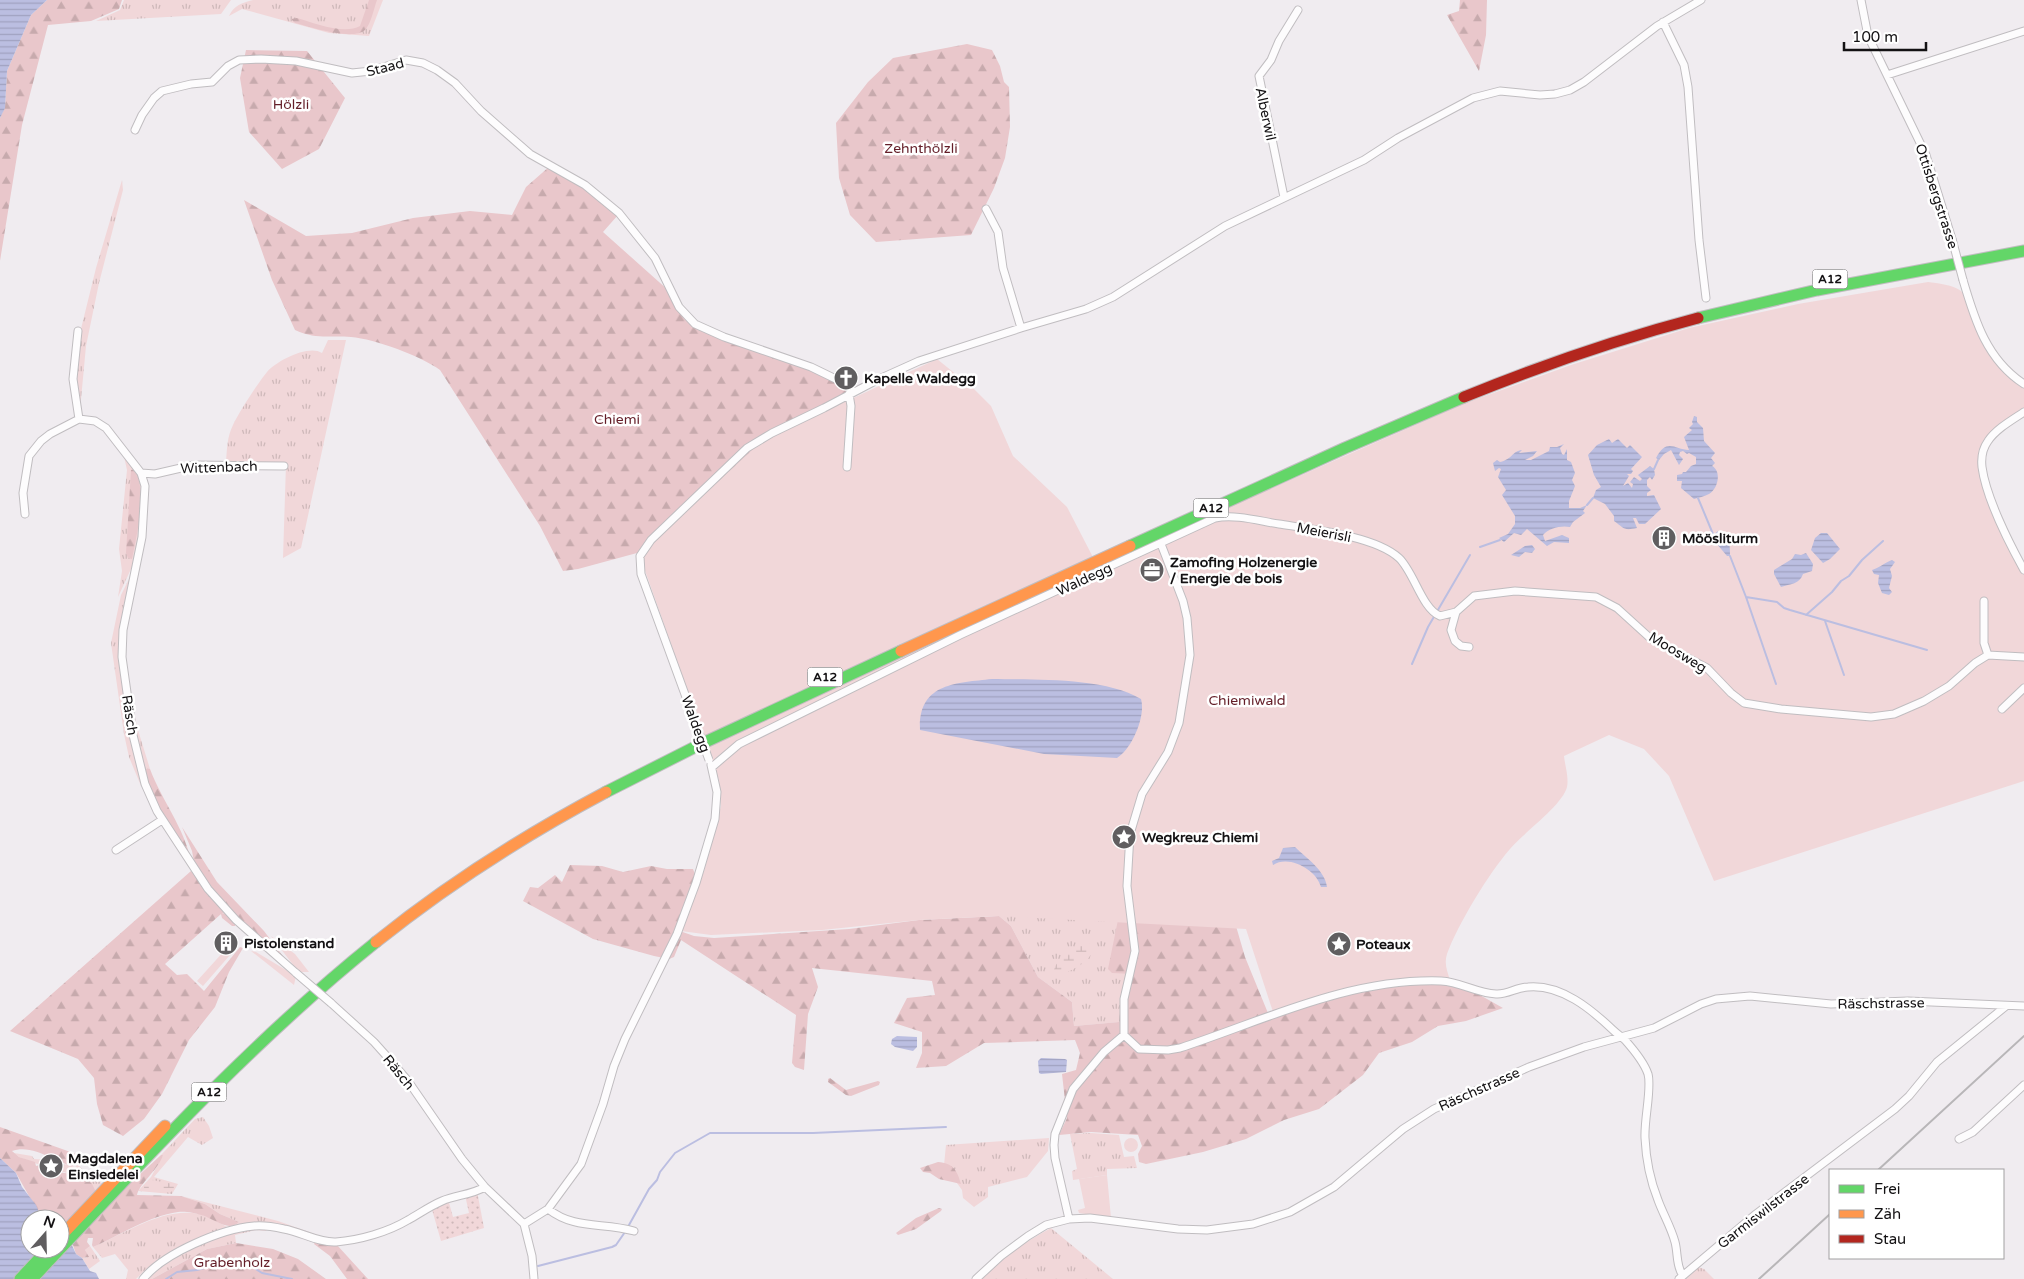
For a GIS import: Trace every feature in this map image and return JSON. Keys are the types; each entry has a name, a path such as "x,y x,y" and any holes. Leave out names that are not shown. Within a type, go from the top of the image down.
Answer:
{"highway":[{"name":"A12","path":"32,1279 112,1188 250,1040 317,980 370,937 434,890 508,840 582,796 673,748 1307,455 1425,404 1526,364 1632,328 1734,301 1841,277 2024,244"},
{"name":"A12","path":"70,1228 249,1052 368,949 430,902 512,847 586,803 664,762 1310,463 1501,382 1622,340 1726,311 1842,285 2024,251"},
{"path":"20,1279 39,1259"}],"street":[{"name":"Waldegg","path":"1161,544 960,635 739,744 712,768 641,574 639,560 642,551 651,540 747,448 772,433 851,393 919,362 1021,328 1086,309 1113,297 1225,226 1364,160 1398,138 1473,98 1500,91 1540,95 1570,90 1595,74 1662,22 1701,0"},
{"name":"Ottisbergstrasse","path":"1861,0 1868,36 1926,156 1974,317 1985,343 2004,368 2024,384"},
{"name":"Alberwil","path":"1284,198 1259,76 1271,60 1279,41 1298,10"},
{"path":"1662,22 1681,59 1688,87 1699,240 1706,298"},
{"path":"1888,75 2024,31"},
{"name":"Staad","path":"135,130 142,115 162,91 191,84 212,82 233,62 248,59 296,60 352,73 371,71 406,60 418,61 446,76 481,111 530,154 597,194 627,221 655,258 679,307 695,324 724,338 837,379 851,393"},
{"path":"986,209 998,232 1003,268 1021,328"},
{"path":"78,331 73,380 78,419"},
{"path":"847,468 851,393"},
{"path":"2024,412 1993,435 1984,449 1982,468 1994,506 2024,570"},
{"path":"25,514 23,493 27,478 27,461 29,456 41,441 50,434 78,419 95,421 106,428 141,473 145,486"},
{"name":"Wittenbach","path":"141,473 155,474 194,464 284,466"},
{"path":"145,486 155,474"},
{"name":"Räsch","path":"145,486 142,537 122,645 126,693 139,766 150,797 190,864 217,900 236,920 374,1042 408,1081 462,1159 484,1187 524,1224"},
{"name":"Meierisli","path":"1161,544 1208,521 1228,517 1317,530 1358,539 1393,553 1400,558 1409,570 1432,612 1440,616"},
{"path":"1161,544 1184,601 1189,631 1190,655 1179,723 1168,752 1142,794 1130,834 1127,886 1136,951 1124,999 1124,1034 1139,1049 1168,1050 1180,1048 1346,991 1408,982 1456,983 1480,993 1498,995 1528,986 1568,995 1621,1036 1641,1061 1649,1077 1645,1123 1649,1169 1657,1199 1674,1237 1681,1277"},
{"name":"Moosweg","path":"1456,612 1474,596 1491,592 1515,591 1596,597 1617,608 1650,638 1707,668 1731,693 1744,703 1781,709 1858,716 1882,716 1910,708 1936,695 1988,655"},
{"path":"1984,601 1984,643 1988,655 2024,657"},
{"path":"1451,630 1456,612 1440,616 1451,630 1455,641 1461,646 1469,647"},
{"path":"2002,709 2024,688"},
{"path":"534,1279 532,1256 524,1224 548,1208 581,1164 624,1039 673,942 688,905 703,859 716,810 717,792 712,768"},
{"path":"116,850 162,820"},
{"name":"Räschstrasse","path":"976,1279 1001,1256 1028,1236 1046,1225 1069,1219 1090,1218 1178,1229 1207,1230 1236,1227 1273,1218 1306,1204 1334,1187 1403,1128 1434,1109 1529,1067 1621,1036 1659,1026 1708,1002 1740,996 1830,1004 1908,1001 2024,1006"},
{"name":"Garmiswilstrasse","path":"1681,1277 1756,1214 1895,1109 1909,1096 1937,1062 2006,1006"},
{"path":"1069,1219 1055,1158 1055,1134 1073,1089 1104,1052 1124,1034"},
{"path":"1959,1139 1973,1132 2024,1085"},
{"path":"143,1279 170,1256 196,1243 251,1226 284,1229 328,1241 356,1238 390,1228 443,1200 470,1194 484,1187"},
{"path":"548,1208 567,1221 613,1226 634,1231"}],"green space":[{"path":"47,0 122,0 119,9 91,21 48,25 22,125 0,261 0,118 5,107 7,71 31,15"},
{"path":"124,0 231,0 221,14 96,21 120,10"},
{"path":"253,0 383,0 369,36 329,33 242,9 229,16 242,3"},
{"path":"369,0 377,0 369,24 365,30 359,33 342,34 321,30 295,23 291,19 297,18 338,29 353,28 360,26"},
{"path":"1460,0 1487,0 1486,35 1479,71 1447,15 1459,11"},
{"name":"Zehnthölzli","path":"967,44 992,50 1000,66 1004,82 1009,87 1010,127 1005,158 994,188 971,235 876,242 850,215 839,178 836,123 868,82 893,58"},
{"name":"Hölzli","path":"246,50 307,51 345,98 319,149 282,169 249,132 240,78"},
{"name":"Chiemi","path":"550,166 585,188 618,215 603,232 668,290 684,318 694,326 723,341 811,369 835,379 849,392 658,543 650,536 637,553 578,569 563,571 540,526 440,370 410,354 372,341 351,337 316,336 295,330 272,280 244,200 306,236 352,233 413,218 470,211 512,215 526,187"},
{"path":"122,180 123,190 99,283 86,346 80,410 75,395 78,341 96,268"},
{"name":"Chiemiwald","path":"1928,282 1950,286 1964,294 1978,334 1987,352 2007,374 2024,387 2024,409 1981,450 1996,518 2024,575 2024,781 1714,881 1669,776 1644,749 1609,735 1564,756 1567,787 1564,794 1550,811 1510,849 1475,899 1446,957 1450,980 1396,981 1343,989 1273,1012 1246,929 999,916 919,920 822,930 711,935 681,931 704,871 721,806 719,780 642,562 648,546 763,440 937,359 973,388 991,406 1013,456 1067,507 1097,565 1463,404 1571,365 1689,328 1798,304"},
{"path":"328,340 346,340 301,548 283,558 286,464 226,463 228,439 240,413 254,390 271,368 301,352 316,351 322,353"},
{"path":"123,452 139,473 143,487 136,558 118,597 122,571 119,549 127,470"},
{"path":"135,469 139,478 141,501 132,559 128,558 126,553 131,470"},
{"path":"134,569 121,672 128,722 141,786 129,757 124,734 111,643 121,595"},
{"path":"127,684 150,769 147,768 144,772"},
{"path":"147,768 150,769 178,825 191,861 151,795 144,772"},
{"path":"182,827 217,882 264,931 285,959 237,918 195,867 192,851"},
{"path":"1122,831 1133,974 1121,999 1120,1022 1074,1026 1072,1002 1038,977 1011,926 999,916"},
{"path":"570,865 602,866 623,872 651,866 667,869 693,869 696,877 677,930 694,936 714,938 849,929 919,920 999,916 1011,926 1038,977 1072,1002 1074,1026 1119,1022 1122,988 1129,989 1133,974 1112,973 1108,969 1120,910 1236,926 1245,957 1270,1018 1346,993 1410,984 1444,983 1462,985 1503,1008 1466,1021 1438,1026 1412,1042 1379,1053 1363,1075 1319,1109 1284,1120 1246,1139 1203,1152 1146,1164 1139,1162 1138,1154 1142,1146 1138,1135 1091,1132 1059,1135 1067,1118 1062,1074 1076,1070 1080,1053 1075,1040 984,1043 946,1066 916,1068 922,1053 922,1032 894,1023 907,998 935,995 932,981 812,968 818,987 808,1014 804,1070 795,1067 792,1063 796,1015 681,940 674,957 669,959 654,956 593,939 523,901 530,887 538,888 555,875 562,882"},
{"path":"191,871 224,912 222,914 224,913 235,923 235,926 232,926 222,918 221,914 165,964 177,975 187,974 204,991 240,947 243,948 229,972 215,1007 189,1040 162,1094 144,1119 123,1136 103,1125 97,1104 94,1078 78,1059 10,1031"},
{"path":"271,936 295,954 309,972 297,970"},
{"path":"1089,943 1094,946 1093,951 1082,964 1062,974 1054,970 1056,964 1063,956"},
{"path":"225,950 230,955 203,986 197,981"},
{"path":"251,951 256,952 296,976 294,985"},
{"path":"830,1078 846,1090 880,1082 879,1085 851,1096 846,1095 828,1082"},
{"path":"203,1117 209,1126 213,1138 202,1145 188,1137 154,1177 178,1184 172,1194 138,1191 151,1177 163,1155 161,1155 195,1119"},
{"path":"0,1127 79,1155 78,1165 72,1165 30,1150 12,1151 19,1157 35,1162 36,1166 40,1165 54,1173 83,1175 92,1184 96,1192 122,1191 163,1155 158,1166 141,1186 137,1195 181,1196 205,1204 220,1214 239,1222 230,1226 193,1213 167,1214 156,1217 93,1247 93,1238 88,1238 87,1242 90,1246 85,1250 89,1257 82,1258 76,1254 73,1245 70,1243 70,1209 36,1209 16,1173 0,1158"},
{"path":"1070,1134 1119,1135 1124,1157 1134,1156 1137,1168 1107,1169 1107,1175 1073,1180 1072,1171 1077,1169"},
{"path":"1049,1138 1048,1151 1027,1177 988,1187 988,1197 974,1207 963,1198 962,1190 944,1165 946,1145"},
{"path":"1128,1138 1134,1138 1138,1145 1134,1152 1128,1152 1124,1148 1124,1142"},
{"path":"14,1153 32,1156 34,1159 49,1160 63,1167 64,1164 75,1167 78,1165 103,1184 95,1192 74,1176 64,1172 54,1173"},
{"path":"938,1162 954,1168 961,1184 939,1179 930,1173 923,1172 920,1168"},
{"path":"1107,1175 1111,1218 1079,1213 1078,1210 1085,1208 1079,1179"},
{"path":"152,1180 173,1184 175,1187 171,1192 143,1190 146,1183"},
{"path":"477,1191 484,1228 441,1241 431,1206 448,1199 453,1217 469,1213 465,1195"},
{"path":"181,1196 278,1221 329,1239 252,1223 172,1252 136,1279 126,1279 128,1270 115,1254 102,1258 93,1247 145,1223 172,1214 199,1214 227,1227 239,1222 220,1214 205,1204"},
{"path":"939,1208 942,1209 941,1211 916,1229 898,1235 896,1233 916,1218"},
{"path":"257,1228 267,1229 266,1231 256,1230 235,1235 236,1243 207,1249 152,1279 146,1279 170,1260 197,1245"},
{"path":"1051,1228 1113,1279 982,1279 1014,1250"},
{"path":"316,1239 337,1245 368,1279 347,1279 330,1256 314,1244"},
{"name":"Grabenholz","path":"236,1243 273,1249 298,1259 326,1279 152,1279 207,1249"},
{"path":"90,1246 100,1261 89,1269 82,1258 87,1258 85,1250"},
{"path":"1698,1267 1704,1269 1714,1279 1682,1279"}],"water":[{"path":"0,0 47,0 31,15 7,71 5,108 0,118"},
{"path":"1694,416 1697,417 1697,422 1703,428 1704,441 1715,453 1711,458 1715,463 1712,466 1717,472 1718,480 1712,492 1694,499 1681,488 1682,481 1677,481 1677,475 1686,472 1691,466 1696,464 1696,457 1683,451 1680,452 1679,455 1683,459 1679,465 1671,450 1659,460 1656,458 1668,446 1689,450 1684,437 1692,430 1689,428 1693,424"},
{"path":"1609,439 1612,443 1618,439 1627,448 1630,445 1642,457 1631,469 1633,471 1631,474 1627,474 1629,476 1623,486 1628,483 1632,488 1633,484 1630,482 1634,477 1640,481 1642,479 1638,475 1650,466 1654,469 1655,475 1652,480 1650,477 1647,480 1647,486 1651,490 1647,493 1647,496 1654,495 1661,509 1645,524 1639,524 1636,518 1633,518 1637,528 1626,529 1622,527 1614,521 1614,516 1605,504 1593,498 1596,490 1601,487 1594,475 1588,455 1597,445"},
{"path":"1564,444 1560,448 1562,454 1564,455 1567,449 1567,460 1571,462 1575,473 1572,480 1575,486 1569,501 1569,508 1580,508 1587,505 1583,511 1585,513 1573,522 1570,527 1555,528 1543,535 1545,541 1562,535 1569,538 1569,543 1554,542 1547,546 1527,529 1521,535 1514,533 1504,542 1499,538 1508,534 1515,524 1515,516 1502,495 1506,490 1498,477 1501,469 1499,468 1495,471 1493,463 1497,460 1500,462 1504,461 1522,450 1519,453 1537,451 1533,456 1525,460 1531,460 1549,451 1550,447"},
{"path":"1718,531 1720,535 1727,537 1730,546 1730,556 1727,556 1711,537"},
{"path":"1821,533 1827,533 1840,549 1823,563 1811,550 1815,538"},
{"path":"1532,545 1535,549 1532,553 1525,552 1519,557 1511,555 1525,546"},
{"path":"1806,553 1813,564 1812,571 1803,574 1797,582 1781,587 1774,574 1774,570 1792,559 1795,554 1801,555"},
{"path":"1892,560 1895,562 1890,569 1892,576 1889,588 1892,592 1889,595 1882,593 1878,583 1879,575 1874,574 1872,570"},
{"path":"992,679 1069,681 1089,683 1125,692 1141,699 1140,723 1133,740 1123,754 1117,758 1044,754 920,730 921,714 925,703 932,694 942,688 965,682"},
{"path":"1295,847 1323,875 1327,887 1321,887 1314,875 1302,866 1287,861 1273,865 1272,861 1279,858 1283,848"},
{"path":"897,1036 917,1037 917,1047 913,1051 895,1047 891,1044 892,1039"},
{"path":"1041,1058 1067,1060 1066,1072 1039,1073 1038,1061"},
{"path":"0,1158 16,1173 22,1187 38,1209 20,1209 20,1259 70,1259 70,1241 76,1254 82,1258 90,1271 96,1273 99,1279 0,1279"}],"waterway":[{"path":"1654,469 1658,460"},
{"path":"1587,505 1593,498"},
{"path":"1698,498 1713,534"},
{"path":"1480,547 1500,540"},
{"path":"1806,615 1832,592 1841,581 1849,576 1862,560 1883,541"},
{"path":"1412,664 1428,627 1470,555"},
{"path":"1730,556 1746,597 1777,602 1790,610 1927,650"},
{"path":"1746,597 1776,684"},
{"path":"1825,621 1844,675"},
{"path":"629,1225 649,1189 675,1153 710,1133 813,1133 946,1127"},
{"path":"538,1266 612,1247 616,1245 625,1232"},
{"path":"166,1279 177,1272 197,1270 230,1261 238,1266 248,1264 262,1273 292,1279"}],"railway":[{"path":"1879,1169 2024,1036"},
{"path":"1759,1279 1829,1215"}],"traffic: fast":[{"path":"1698,318 1817,290 2024,251"},
{"path":"1130,546 1345,448 1464,397"},
{"path":"606,792 701,744 901,651"},
{"path":"32,1279 198,1104 285,1021 376,942"},
{"path":"20,1279 39,1259"}],"traffic: slow":[{"path":"901,651 1130,546"},
{"path":"376,942 459,881 516,843 606,792"},
{"path":"70,1226 165,1126"}],"traffic: jam":[{"path":"1464,397 1580,354 1698,318"}],"place":[{"name":"Kapelle Waldegg","path":"846,378"},
{"name":"Möösliturm","path":"1664,538"},
{"name":"Zamofing Holzenergie / Energie de bois","path":"1152,570"},
{"name":"Wegkreuz Chiemi","path":"1124,837"},
{"name":"Pistolenstand","path":"226,943"},
{"name":"Poteaux","path":"1339,944"},
{"name":"Magdalena Einsiedelei","path":"51,1166"}]}
